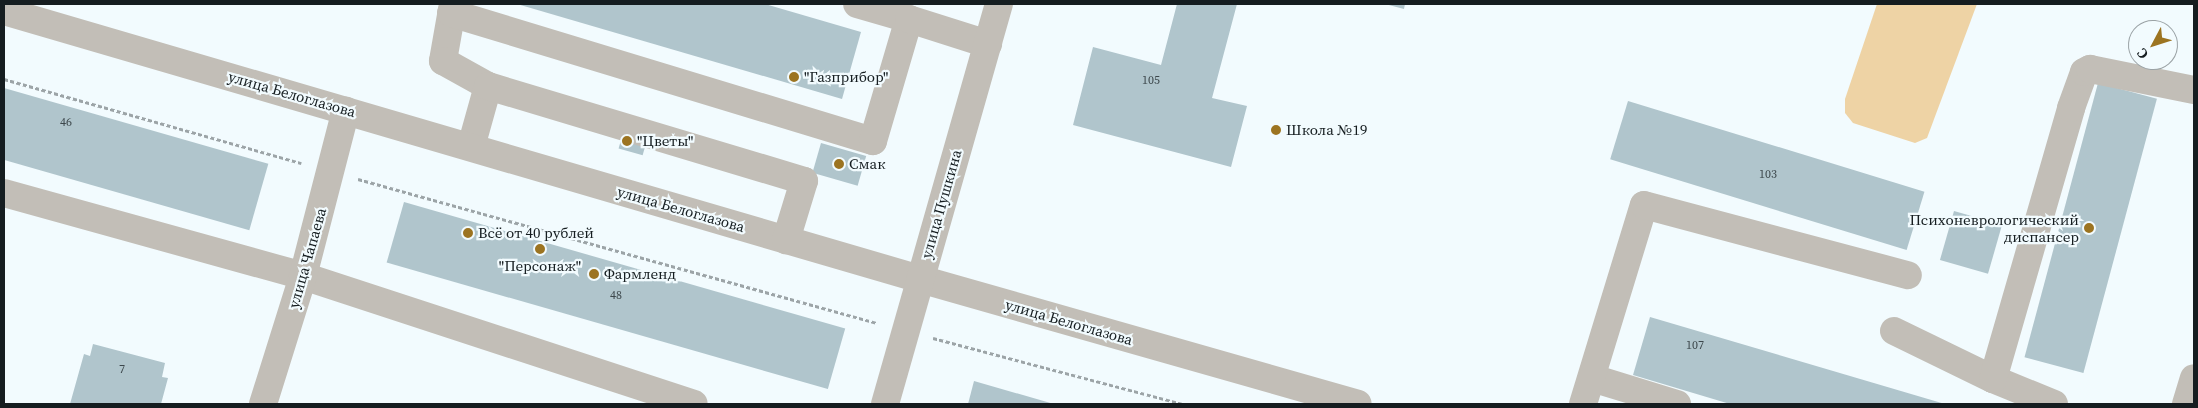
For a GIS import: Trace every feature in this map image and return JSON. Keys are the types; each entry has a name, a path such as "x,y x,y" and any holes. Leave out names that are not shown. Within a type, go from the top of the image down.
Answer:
{"street":[{"path":"856,4 988,44"},
{"name":"улица Пушкина","path":"885,404 999,4"},
{"path":"786,240 804,181 488,86 443,61 452,8 873,141 908,19"},
{"name":"улица Белоглазова","path":"4,10 920,279 1358,404"},
{"path":"1993,379 2071,108 2084,72 2090,69 2194,90"},
{"path":"471,147 488,86"},
{"name":"улица Чапаева","path":"263,404 303,276 332,171 346,110"},
{"path":"4,193 303,276 694,404"},
{"path":"1583,404 1644,205 1908,275"},
{"path":"1894,331 1993,379 2054,404"},
{"path":"1592,378 1677,404"},
{"path":"2186,404 2194,378"}],"path":[{"path":"4,79 905,331 1182,404"}],"shaded area":[{"path":"1877,4 1977,4 1927,138 1915,143 1853,123 1845,113 1845,99"}],"building":[{"path":"517,4 765,4 861,32 842,99"},
{"path":"1177,4 1237,4 1212,98 1247,106 1231,167 1073,125 1093,47 1161,65"},
{"path":"1385,4 1405,4 1404,9"},
{"name":"Психоневрологический диспансер","path":"2098,83 2157,99 2083,373 2024,357"},
{"path":"4,88 268,164 249,230 4,160"},
{"path":"1628,101 1924,192 1907,250 1610,159"},
{"path":"623,133 647,140 643,155 619,148"},
{"name":"Смак","path":"821,143 866,156 858,186 812,173"},
{"path":"404,202 845,329 828,389 387,263"},
{"path":"1954,211 2002,225 1988,274 1940,260"},
{"path":"1650,317 1945,404 1730,404 1633,375"},
{"path":"93,344 165,363 162,377 168,378 161,404 70,404 84,354 90,356"},
{"path":"974,381 1054,404 968,404"}],"place":[{"name":"\"Газприбор\"","path":"794,77"},
{"name":"Школа №19","path":"1276,130"},
{"name":"\"Цветы\"","path":"627,141"},
{"name":"Смак","path":"839,164"},
{"name":"Психоневрологический диспансер","path":"2089,228"},
{"name":"Всё от 40 рублей","path":"468,233"},
{"name":"\"Персонаж\"","path":"540,249"},
{"name":"Фармленд","path":"594,274"}]}
